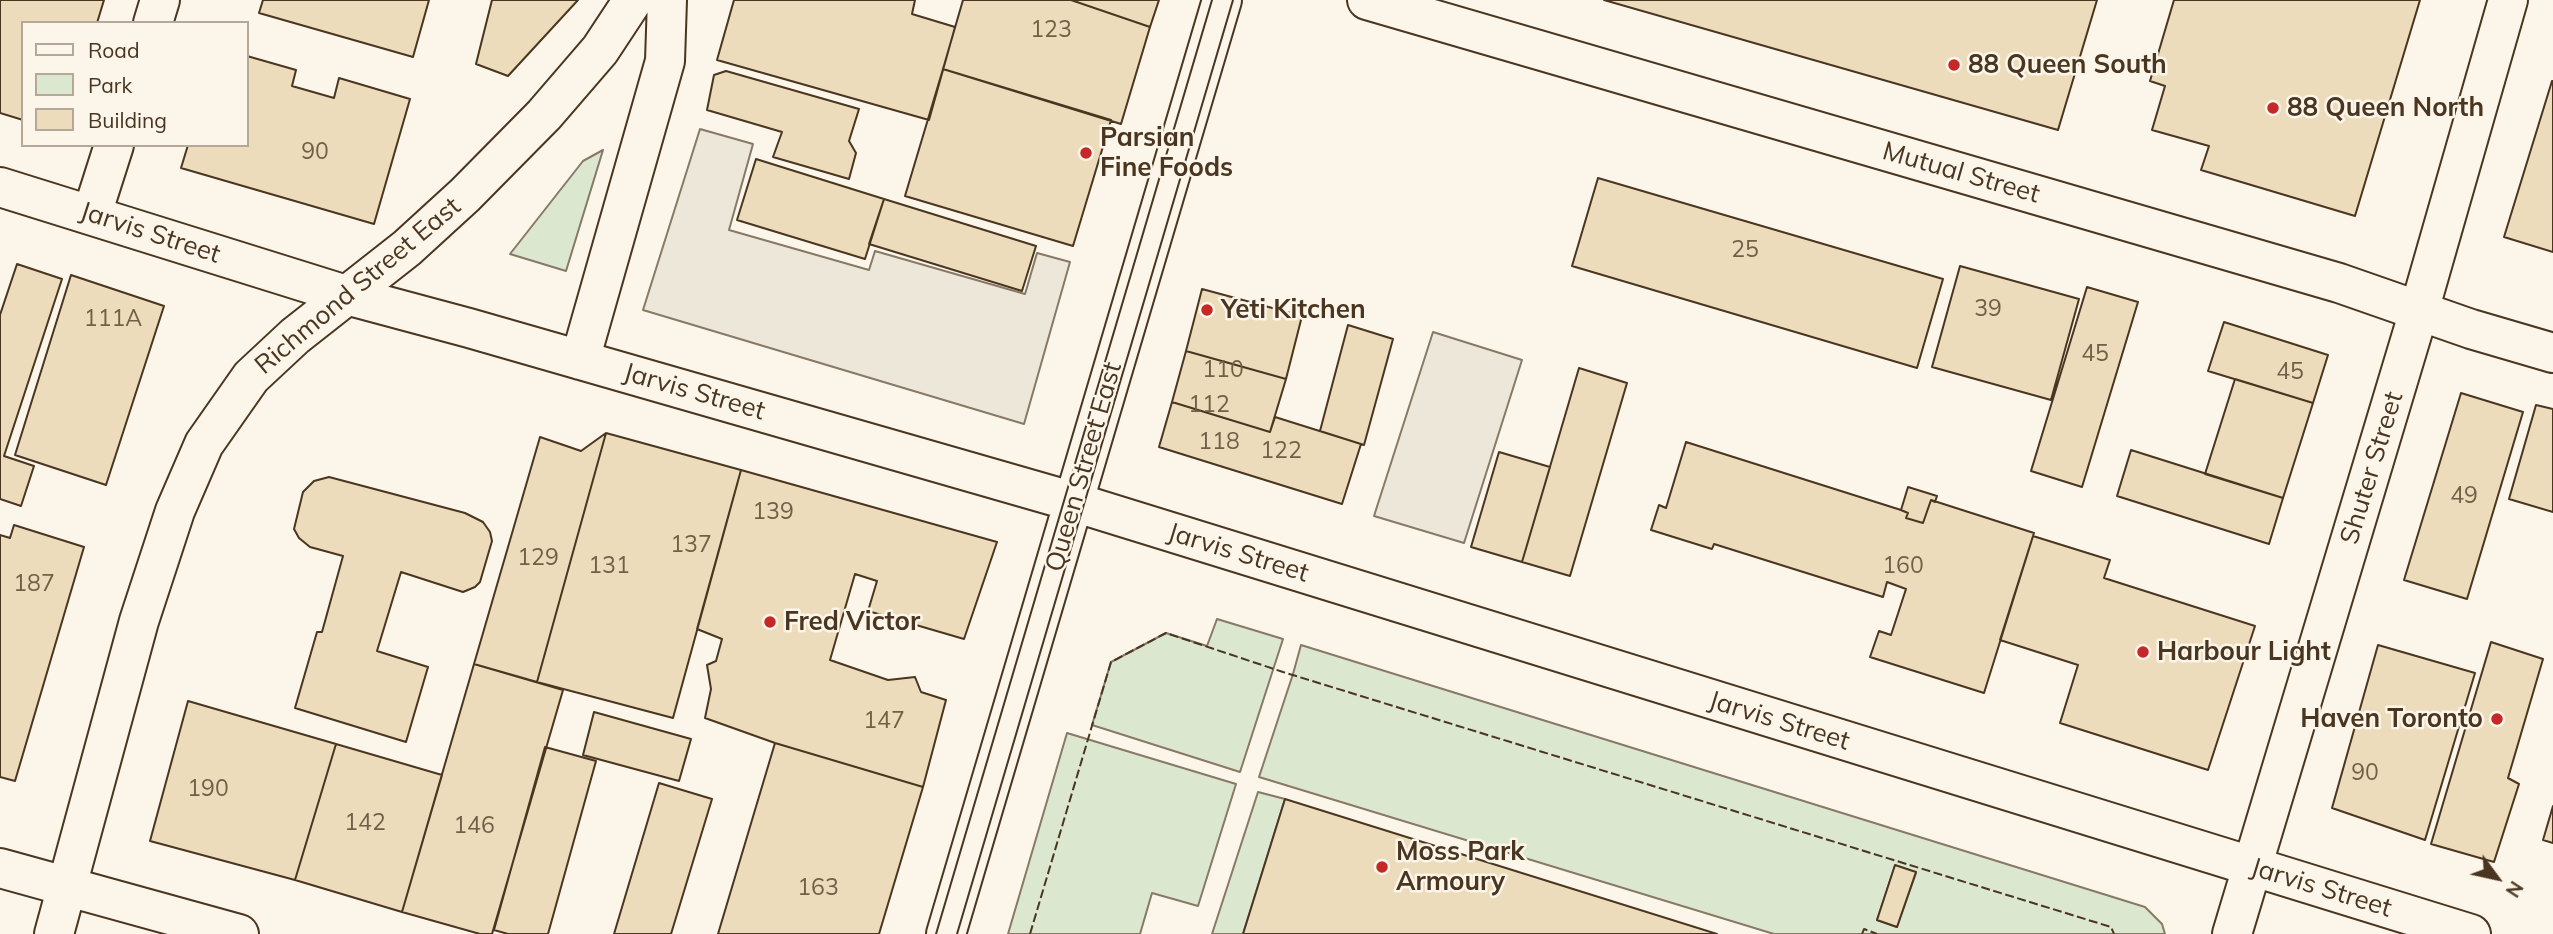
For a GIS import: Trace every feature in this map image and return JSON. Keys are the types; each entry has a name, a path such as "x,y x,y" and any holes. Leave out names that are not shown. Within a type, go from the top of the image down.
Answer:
{"main road":[{"path":"154,21 160,0"},
{"name":"Richmond Street East","path":"54,934 146,599 175,511 204,444 251,377 295,336 407,248 465,195 544,115 600,50 633,0"},
{"path":"580,360 665,61 667,0"},
{"name":"Queen Street East","path":"946,934 1222,0"},
{"name":"Mutual Street","path":"1367,0 2339,283 2553,353"},
{"name":"Shuter Street","path":"2232,934 2419,311 2508,0"},
{"path":"92,214 113,147"},
{"name":"Jarvis Street","path":"0,187 346,295 1073,502 2470,934"},
{"path":"0,868 239,934"}],"green space":[{"path":"603,150 566,271 510,254 583,161"},
{"path":"1217,619 1283,639 1240,772 1092,725 1111,662 1166,633 1207,646"},
{"path":"1301,645 2145,907 2162,924 2165,934 1774,934 1259,777","holes":["1895,866 1916,873 1897,927 1877,920"]},
{"path":"1067,733 1236,784 1198,906 1152,893 1140,934 1008,934"},
{"path":"1258,792 1285,799 1243,934 1212,934"}],"shaded area":[{"path":"700,129 753,144 729,230 869,270 875,251 1025,294 1037,253 1070,262 1024,424 643,310"},
{"path":"1433,332 1522,360 1464,543 1374,516"}],"building":[{"path":"0,0 104,0 98,21 21,21 21,119 0,113"},
{"path":"263,0 429,0 413,57 259,13"},
{"path":"492,0 578,0 508,76 476,64"},
{"path":"734,0 915,0 912,14 955,27 929,120 717,60"},
{"path":"963,0 1071,0 1150,27 1121,124 943,69"},
{"path":"1071,0 1159,0 1150,27"},
{"name":"88 Queen South","path":"1604,0 2097,0 2058,130"},
{"name":"88 Queen North","path":"2174,0 2420,0 2355,216 2201,170 2209,146 2152,130 2165,86 2150,81"},
{"path":"248,56 296,70 292,86 334,98 339,78 410,99 374,224 181,168 187,147 248,147"},
{"path":"943,69 1111,120 1073,246 905,196"},
{"path":"726,71 859,109 849,141 856,153 849,179 773,157 782,132 707,110 714,75"},
{"path":"2553,81 2553,252 2504,237"},
{"path":"756,159 884,199 865,259 737,220"},
{"path":"1598,178 1943,279 1917,368 1572,266"},
{"path":"884,199 1036,246 1022,291 869,244"},
{"path":"17,264 62,279 4,456 34,466 21,506 0,499 0,315"},
{"path":"1960,266 2079,299 2051,400 1932,367"},
{"path":"71,275 164,306 106,485 15,455"},
{"path":"2087,287 2138,302 2082,487 2031,471"},
{"path":"1202,289 1302,316 1286,379 1186,351"},
{"path":"2224,322 2328,355 2313,403 2208,371"},
{"path":"1348,325 1393,339 1364,445 1320,431"},
{"path":"1186,351 1286,379 1270,432 1172,402"},
{"path":"1579,368 1627,383 1570,576 1522,562"},
{"path":"2235,379 2313,403 2283,498 2205,474"},
{"path":"2461,393 2523,412 2467,599 2404,580"},
{"path":"1172,402 1270,432 1275,417 1361,444 1342,504 1159,447"},
{"path":"2536,405 2553,409 2553,512 2509,499"},
{"path":"606,433 741,470 673,718 537,682"},
{"path":"606,433 537,682 474,664 540,437 581,451"},
{"path":"1686,442 1901,510 1908,513 1906,518 1923,523 1931,500 2034,533 1984,693 1870,657 1879,631 1891,635 1906,589 1887,582 1883,597 1714,544 1712,549 1651,530 1659,505 1666,508"},
{"path":"2131,450 2283,498 2269,544 2117,496"},
{"path":"1499,452 1550,467 1522,562 1471,547"},
{"name":"Fred Victor","path":"741,470 997,542 964,639 868,611 877,581 855,574 830,660 888,680 915,677 921,692 946,700 923,787 775,743 705,718 711,689 707,665 716,661 722,639 697,629"},
{"path":"329,477 465,513 483,522 490,532 492,541 480,582 475,587 463,592 401,572 377,651 428,667 406,742 295,708 317,632 322,632 343,556 310,547 299,538 294,529 303,492 314,481"},
{"path":"1908,487 1937,496 1935,502 1931,500 1923,523 1906,518 1908,513 1901,510"},
{"path":"14,525 84,547 15,781 0,777 0,535 10,538"},
{"name":"Harbour Light","path":"2033,536 2110,560 2104,578 2255,626 2208,770 2060,723 2078,665 2000,640"},
{"name":"Haven Toronto","path":"2491,642 2543,659 2508,778 2519,784 2494,862 2431,844"},
{"path":"2378,645 2475,673 2425,840 2332,808"},
{"path":"474,664 563,690 492,934 480,934 402,912"},
{"path":"188,701 336,744 295,880 150,841"},
{"path":"594,712 691,739 679,781 583,755"},
{"path":"775,743 923,787 879,934 718,934"},
{"path":"336,744 442,775 402,912 295,880"},
{"path":"545,747 596,761 548,934 508,934 494,930"},
{"path":"659,783 712,799 671,934 614,934"},
{"name":"Moss Park Armoury","path":"1285,799 1717,934 1243,934"},
{"path":"2553,806 2553,843 2543,840"},
{"path":"1895,865 1916,872 1897,927 1877,920"}],"tram line":[{"path":"936,934 1212,0"},
{"path":"957,934 1233,0"}],"fence":[{"path":"1030,934 1111,662 1166,633 1283,672 2111,927 2114,934"},
{"path":"1862,934 1864,929 1877,934"}],"place":[{"name":"88 Queen South","path":"1954,65"},
{"name":"88 Queen North","path":"2273,108"},
{"name":"Parsian Fine Foods","path":"1086,153"},
{"name":"Yeti Kitchen","path":"1207,310"},
{"name":"Fred Victor","path":"770,622"},
{"name":"Harbour Light","path":"2143,652"},
{"name":"Haven Toronto","path":"2497,719"},
{"name":"Moss Park Armoury","path":"1382,867"}]}
